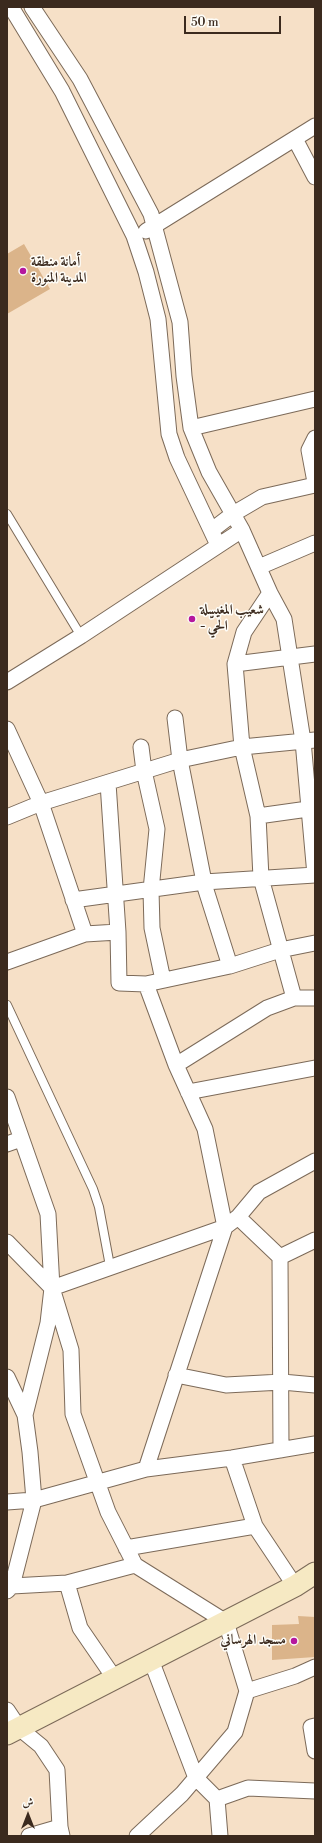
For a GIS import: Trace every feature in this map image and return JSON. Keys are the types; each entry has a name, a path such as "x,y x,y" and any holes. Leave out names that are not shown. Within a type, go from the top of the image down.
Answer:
{"main road":[{"path":"13,1731 295,1586 315,1573"}],"street":[{"path":"11,7 62,91 134,236 146,272 158,319 169,434 178,458 218,546"},
{"path":"32,7 80,79 151,214 180,322 184,376 191,428 209,472 242,530 270,593 284,619 290,656 309,741 315,875 204,882 73,900"},
{"path":"62,91 80,79"},
{"path":"134,236 154,227 315,126"},
{"path":"295,138 315,177"},
{"path":"191,428 315,399"},
{"path":"212,530 233,514 262,496 315,484 309,450 315,438"},
{"path":"7,682 81,636 242,530"},
{"path":"258,567 315,543"},
{"path":"270,593 244,632 235,664 242,747 258,816 261,878 294,998"},
{"path":"235,664 315,654"},
{"path":"175,718 180,760 204,882 230,966"},
{"path":"7,729 41,804 85,934"},
{"path":"7,817 41,804 180,760 242,747 309,741"},
{"path":"141,747 144,771 157,829 151,890 152,928 164,980"},
{"path":"108,783 116,893 119,983 146,984 230,966 280,950 315,942"},
{"path":"258,816 312,808"},
{"path":"8,960 85,934 118,932"},
{"path":"146,984 176,1065 205,1129 225,1227 146,1470"},
{"path":"176,1065 267,1008 294,998 315,998"},
{"path":"188,1092 315,1068"},
{"path":"7,1097 14,1142 48,1214 52,1288 48,1323 25,1415"},
{"path":"52,1288 110,1266 225,1227 238,1217 259,1192 315,1161"},
{"path":"238,1217 280,1257 282,1382 281,1450"},
{"path":"280,1257 315,1240"},
{"path":"7,1242 52,1288 71,1350 74,1414 108,1512 135,1565 226,1622 247,1691 235,1732 182,1794 137,1836"},
{"path":"176,1375 226,1385 282,1382 315,1385"},
{"path":"7,1377 25,1415 34,1500 10,1589 67,1583 135,1565"},
{"path":"7,1502 34,1500 146,1470 232,1458 315,1444"},
{"path":"232,1458 255,1526 295,1586"},
{"path":"126,1548 255,1526"},
{"path":"67,1583 80,1628 115,1678"},
{"path":"151,1660 196,1778 217,1799 220,1836"},
{"path":"247,1691 295,1676 315,1667"},
{"path":"7,1710 13,1731 41,1746 56,1770 61,1832 29,1836"},
{"path":"315,1726 311,1727 315,1751"},
{"path":"217,1799 248,1788 315,1791"}],"lane":[{"path":"7,514 81,636"},
{"path":"7,1005 93,1189 99,1206 110,1266"}],"building":[{"name":"أمانة منطقة المدينة المنورة","path":"24,244 50,289 7,314 7,254"},
{"name":"مسجد الهرساني","path":"298,1616 315,1617 315,1657 272,1660 272,1625 299,1624"}],"place":[{"name":"أمانة منطقة المدينة المنورة","path":"23,271"},
{"name":"شعيب المغيسلة - الحيّ","path":"192,619"},
{"name":"مسجد الهرساني","path":"294,1641"}]}
